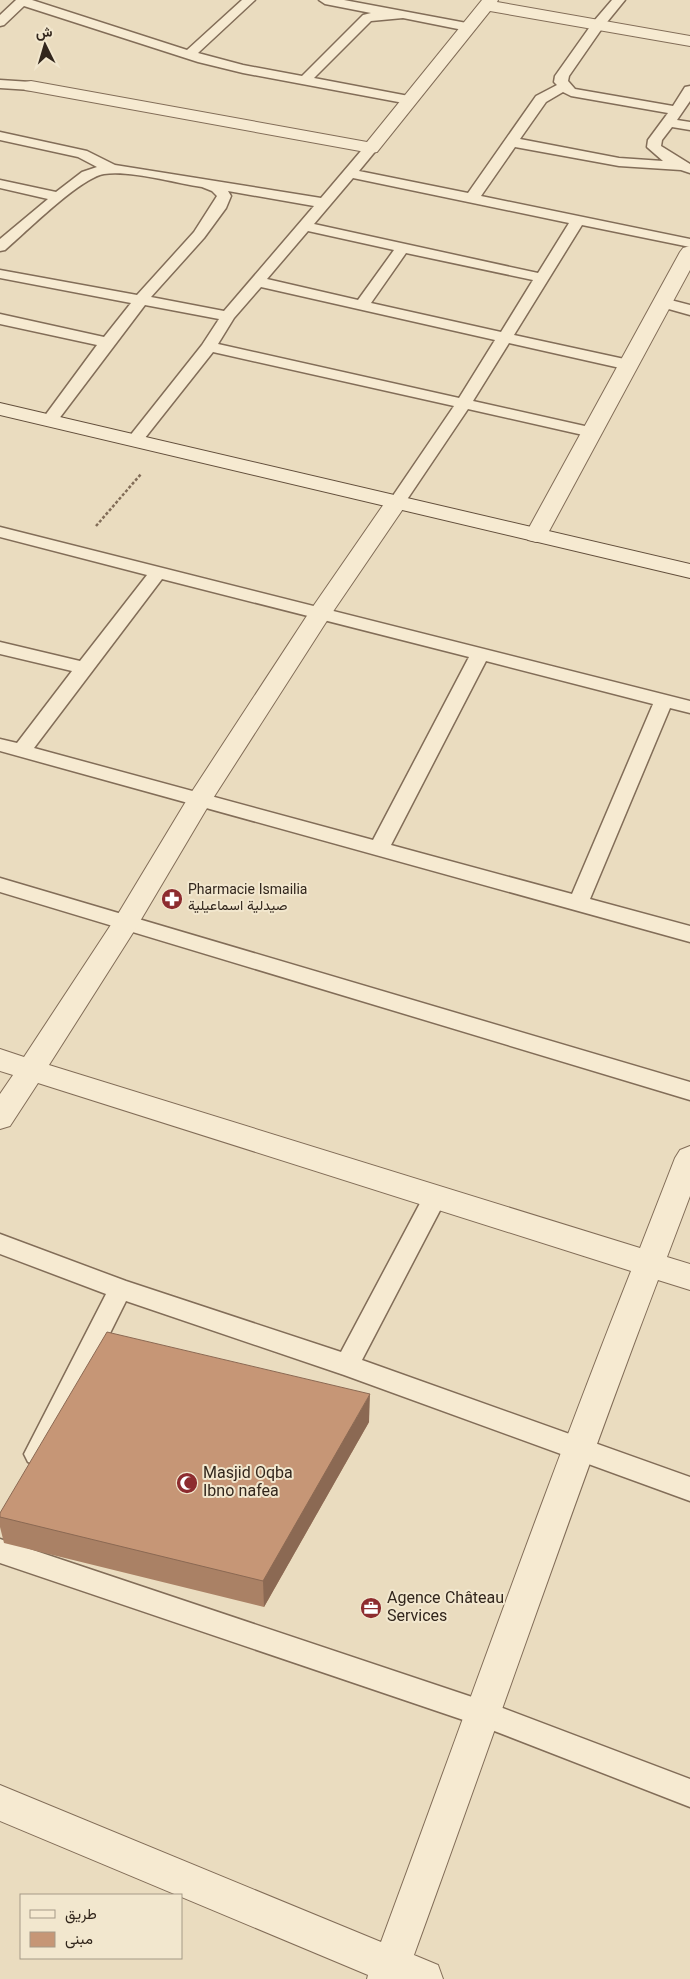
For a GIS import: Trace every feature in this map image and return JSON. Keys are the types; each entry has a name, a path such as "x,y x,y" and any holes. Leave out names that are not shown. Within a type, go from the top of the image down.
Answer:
{"street":[{"path":"31,86 371,148 488,2 690,41"},
{"path":"536,535 690,252"},
{"path":"0,410 690,571"},
{"path":"0,1118 127,921 200,799 320,613 396,503"},
{"path":"0,1060 690,1277"},
{"path":"388,1972 484,1714 576,1449 690,1158"},
{"path":"0,1803 388,1972 424,1979"}],"lane":[{"path":"189,55 249,0"},
{"path":"326,0 468,27"},
{"path":"619,0 598,24 562,76 561,82 571,92 677,111"},
{"path":"0,22 22,1 189,55 243,70 409,100"},
{"path":"304,81 367,18 386,13 402,15"},
{"path":"0,84 31,86"},
{"path":"472,198 541,99 553,91 565,87"},
{"path":"687,168 659,153 654,147 654,140 677,111 690,90"},
{"path":"668,122 690,126"},
{"path":"0,136 82,154 112,169"},
{"path":"512,142 632,164 687,168"},
{"path":"135,440 209,347 228,316 259,282 348,173 371,148"},
{"path":"0,247 87,175 112,169 148,172 324,203"},
{"path":"348,173 690,243"},
{"path":"49,421 142,300 221,205 224,196 217,188 204,182"},
{"path":"0,184 59,197"},
{"path":"396,503 463,404 578,220"},
{"path":"305,226 542,278"},
{"path":"362,305 403,247"},
{"path":"0,274 228,316"},
{"path":"259,282 629,365"},
{"path":"663,303 690,310"},
{"path":"0,319 108,344"},
{"path":"209,347 592,432"},
{"path":"0,532 690,707"},
{"path":"22,750 158,572"},
{"path":"0,648 84,668"},
{"path":"379,848 480,654"},
{"path":"578,903 664,701"},
{"path":"0,745 690,934"},
{"path":"0,884 690,1091"},
{"path":"347,1365 435,1197"},
{"path":"0,1244 120,1289 347,1365 576,1449 690,1488"},
{"path":"29,1470 120,1289"},
{"path":"0,1551 484,1714 690,1793"}],"path":[{"path":"74,551 165,447"}],"building":[{"name":"Masjid Oqba Ibno nafea","path":"107,1332 370,1394 263,1581 0,1517 0,1513"}],"place":[{"name":"Pharmacie Ismailia صيدلية اسماعيلية","path":"172,899"},
{"name":"Masjid Oqba Ibno nafea","path":"187,1483"},
{"name":"Agence Château Services","path":"371,1608"}]}
